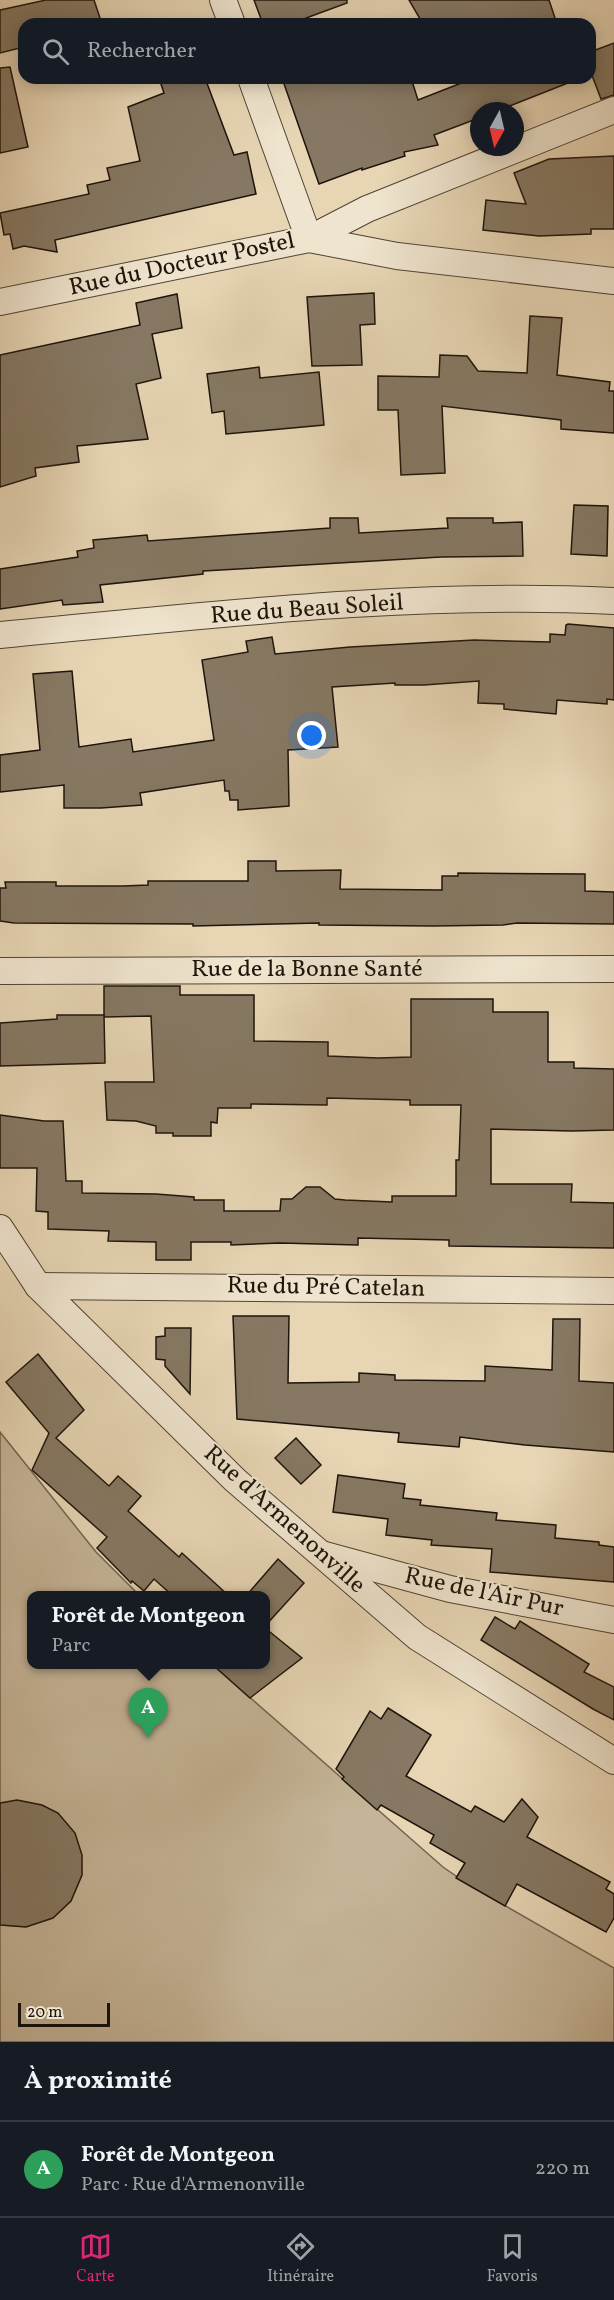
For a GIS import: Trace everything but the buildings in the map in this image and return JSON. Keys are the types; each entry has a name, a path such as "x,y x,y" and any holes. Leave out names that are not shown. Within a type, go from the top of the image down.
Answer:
{"street":[{"path":"223,0 230,18"},
{"path":"253,84 309,239 367,209 614,110"},
{"name":"Rue du Docteur Postel","path":"0,302 309,239 397,256 614,281"},
{"name":"Rue du Beau Soleil","path":"0,635 342,605 552,598 614,601"},
{"name":"Rue de la Bonne Santé","path":"0,970 614,969"},
{"name":"Rue d'Armenonville","path":"0,1228 38,1286 235,1480 319,1553 417,1637 614,1761"},
{"name":"Rue du Pré Catelan","path":"38,1286 614,1291"},
{"name":"Rue de l'Air Pur","path":"319,1553 450,1589 614,1620"}],"shaded area":[{"path":"0,1432 96,1552 135,1591 27,1591 27,1669 218,1669 443,1867 469,1885 614,1968 614,2042 0,2042"}],"place":[{"name":"Forêt de Montgeon","path":"148,1738"}]}
